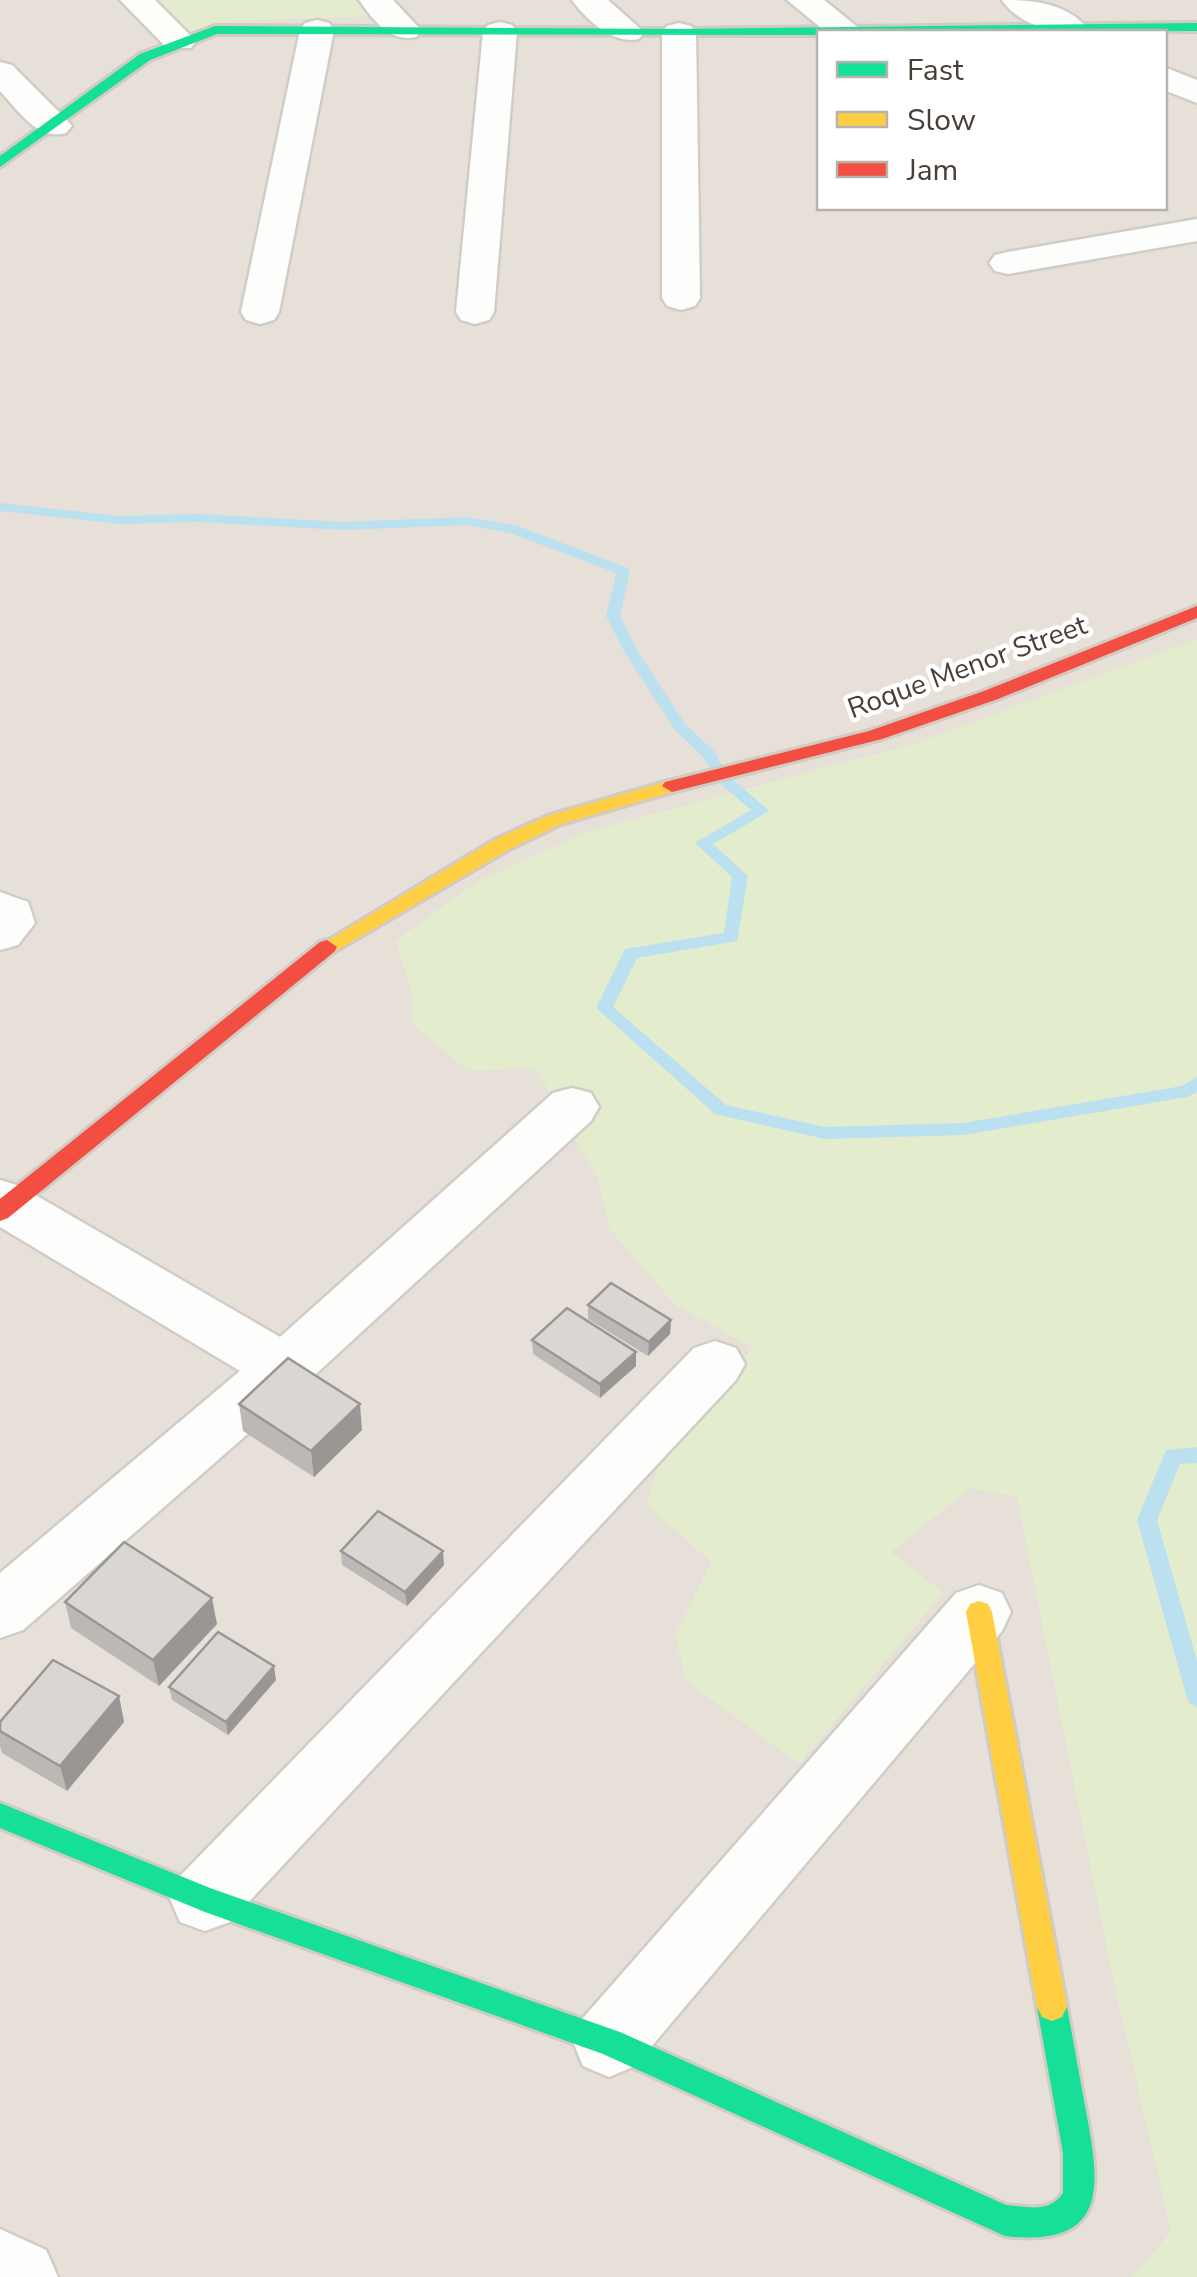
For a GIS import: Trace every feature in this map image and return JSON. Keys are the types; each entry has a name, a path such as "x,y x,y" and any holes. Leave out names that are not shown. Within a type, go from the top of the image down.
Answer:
{"street":[{"path":"136,0 179,41"},
{"path":"375,0 404,30"},
{"path":"588,0 628,32"},
{"path":"803,0 842,28"},
{"path":"1018,0 1068,30"},
{"path":"0,163 118,74 179,41 238,28 679,33 842,28 1197,27"},
{"path":"260,312 317,30"},
{"path":"475,312 500,32"},
{"path":"679,33 681,298"},
{"path":"0,72 54,126"},
{"path":"1167,78 1197,93"},
{"path":"1155,210 1194,230"},
{"path":"1008,264 1194,230"},
{"name":"Roque Menor Street","path":"3,1206 260,998 356,927 487,852 554,820 875,735 1197,611"},
{"path":"0,908 10,914 10,923 0,933"},
{"path":"0,1611 284,1368 572,1107"},
{"path":"3,1206 284,1368"},
{"path":"205,1898 715,1364"},
{"path":"0,1814 205,1898 609,2042 1006,2220 1038,2228 1064,2218 1078,2200 1083,2175 979,1612"},
{"path":"609,2042 979,1612"},
{"path":"0,2268 19,2277"}],"shaded area":[{"path":"0,0 1197,0 1197,2277 0,2277"}],"green space":[{"path":"147,0 364,0 380,16 233,21 186,37"},
{"path":"1197,639 1197,2277 1132,2277 1171,2232 1111,1970 1017,1497 971,1488 891,1552 943,1593 799,1764 686,1681 675,1635 711,1562 647,1505 658,1464 753,1347 675,1305 609,1228 598,1180 536,1068 468,1071 412,1024 411,989 395,941 475,883 586,832 920,742"}],"building":[{"path":"611,1283 671,1320 649,1342 588,1305"},
{"path":"567,1308 636,1352 600,1384 532,1340"},
{"path":"288,1358 360,1404 311,1451 239,1404"},
{"path":"378,1511 443,1551 405,1592 341,1551"},
{"path":"124,1542 212,1598 153,1660 65,1602"},
{"path":"218,1632 274,1666 226,1722 169,1687"},
{"path":"53,1660 119,1696 60,1766 0,1731 0,1722"}],"waterway":[{"path":"0,507 120,520 199,518 343,526 467,521 513,529 623,571 613,616 632,653 680,727 709,754 722,778 761,811 703,843 740,876 731,937 631,953 604,1008 721,1110 825,1133 963,1129 1187,1091 1197,1083"},
{"path":"1197,1455 1173,1456 1147,1520 1197,1698"}],"traffic: fast":[{"path":"938,30 1197,27"},
{"path":"0,163 145,57 215,30 817,31"},
{"path":"0,1815 205,1899 609,2042 1005,2220 1036,2224 1058,2220 1071,2210 1078,2194 1079,2153 1052,2007"}],"traffic: slow":[{"path":"327,947 501,845 554,820 672,786"},
{"path":"979,1612 1052,2007"}],"traffic: jam":[{"path":"672,786 875,735 991,695 1197,611"},
{"path":"0,1212 327,947"}]}
